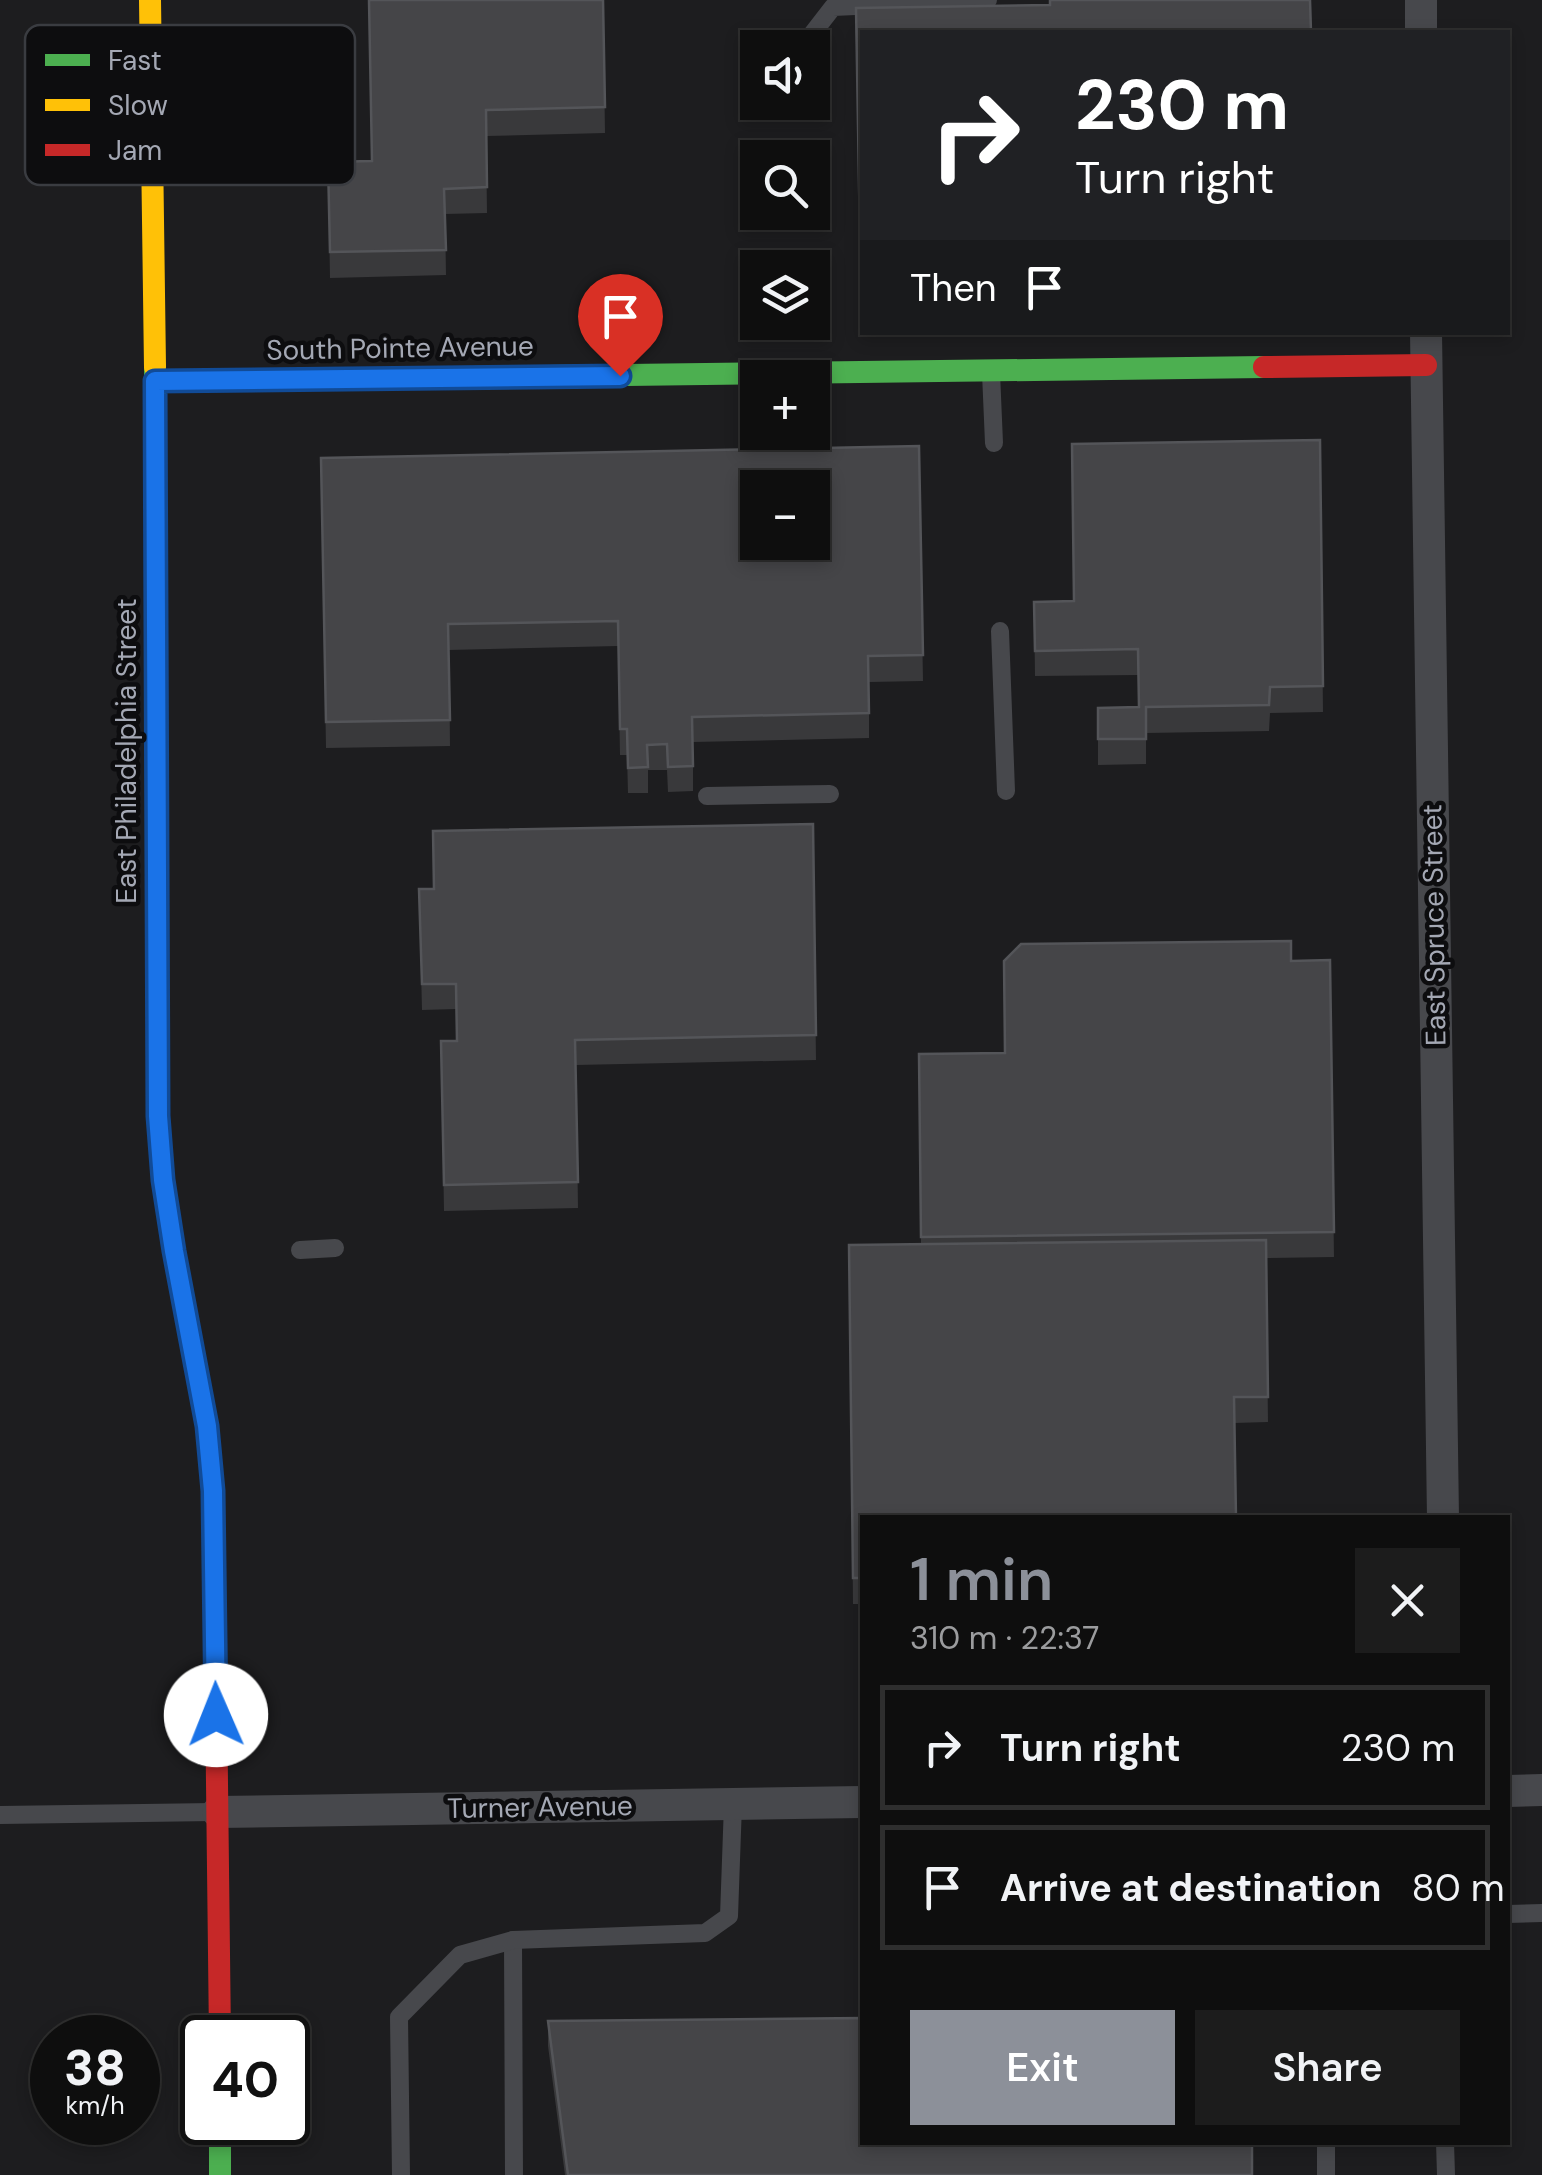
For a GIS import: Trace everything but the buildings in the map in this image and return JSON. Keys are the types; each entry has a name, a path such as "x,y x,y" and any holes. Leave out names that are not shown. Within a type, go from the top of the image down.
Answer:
{"street":[{"name":"East Philadelphia Street","path":"150,0 150,25"},
{"path":"1421,0 1421,30"},
{"name":"East Philadelphia Street","path":"152,185 158,1116 163,1180 209,1442 213,1491 220,2015"},
{"name":"South Pointe Avenue","path":"155,381 991,371 1426,349"},
{"name":"East Spruce Street","path":"1426,349 1443,1515"},
{"path":"1510,1791 1542,1790"},
{"name":"Turner Avenue","path":"218,1812 860,1802"},
{"path":"220,2145 220,2175"}],"lane":[{"path":"816,30 833,7 988,0"},
{"path":"991,371 994,443"},
{"path":"1000,631 1006,791"},
{"path":"707,796 830,794"},
{"path":"300,1250 335,1248"},
{"path":"401,2175 399,2017 460,1955 513,1940 705,1933 730,1916 733,1804"},
{"path":"0,1816 218,1812"},
{"path":"1510,1914 1542,1913"},
{"path":"513,1940 514,2175"},
{"path":"1326,2145 1326,2175"},
{"path":"1445,2145 1446,2175"}],"shaded area":[{"path":"0,0 1542,0 1542,2175 0,2175"}],"traffic: fast":[{"path":"155,367 158,1116 174,1251 207,1426 213,1491 216,1698"},
{"path":"155,381 1264,367"},
{"path":"220,2145 220,2175"}],"traffic: slow":[{"path":"150,0 150,25"},
{"path":"153,185 155,367"}],"traffic: jam":[{"path":"1264,367 1426,365"},
{"path":"216,1698 220,2015"}],"route":[{"path":"216,1715 213,1491 207,1426 174,1251 158,1116 155,381 620,376"}]}
